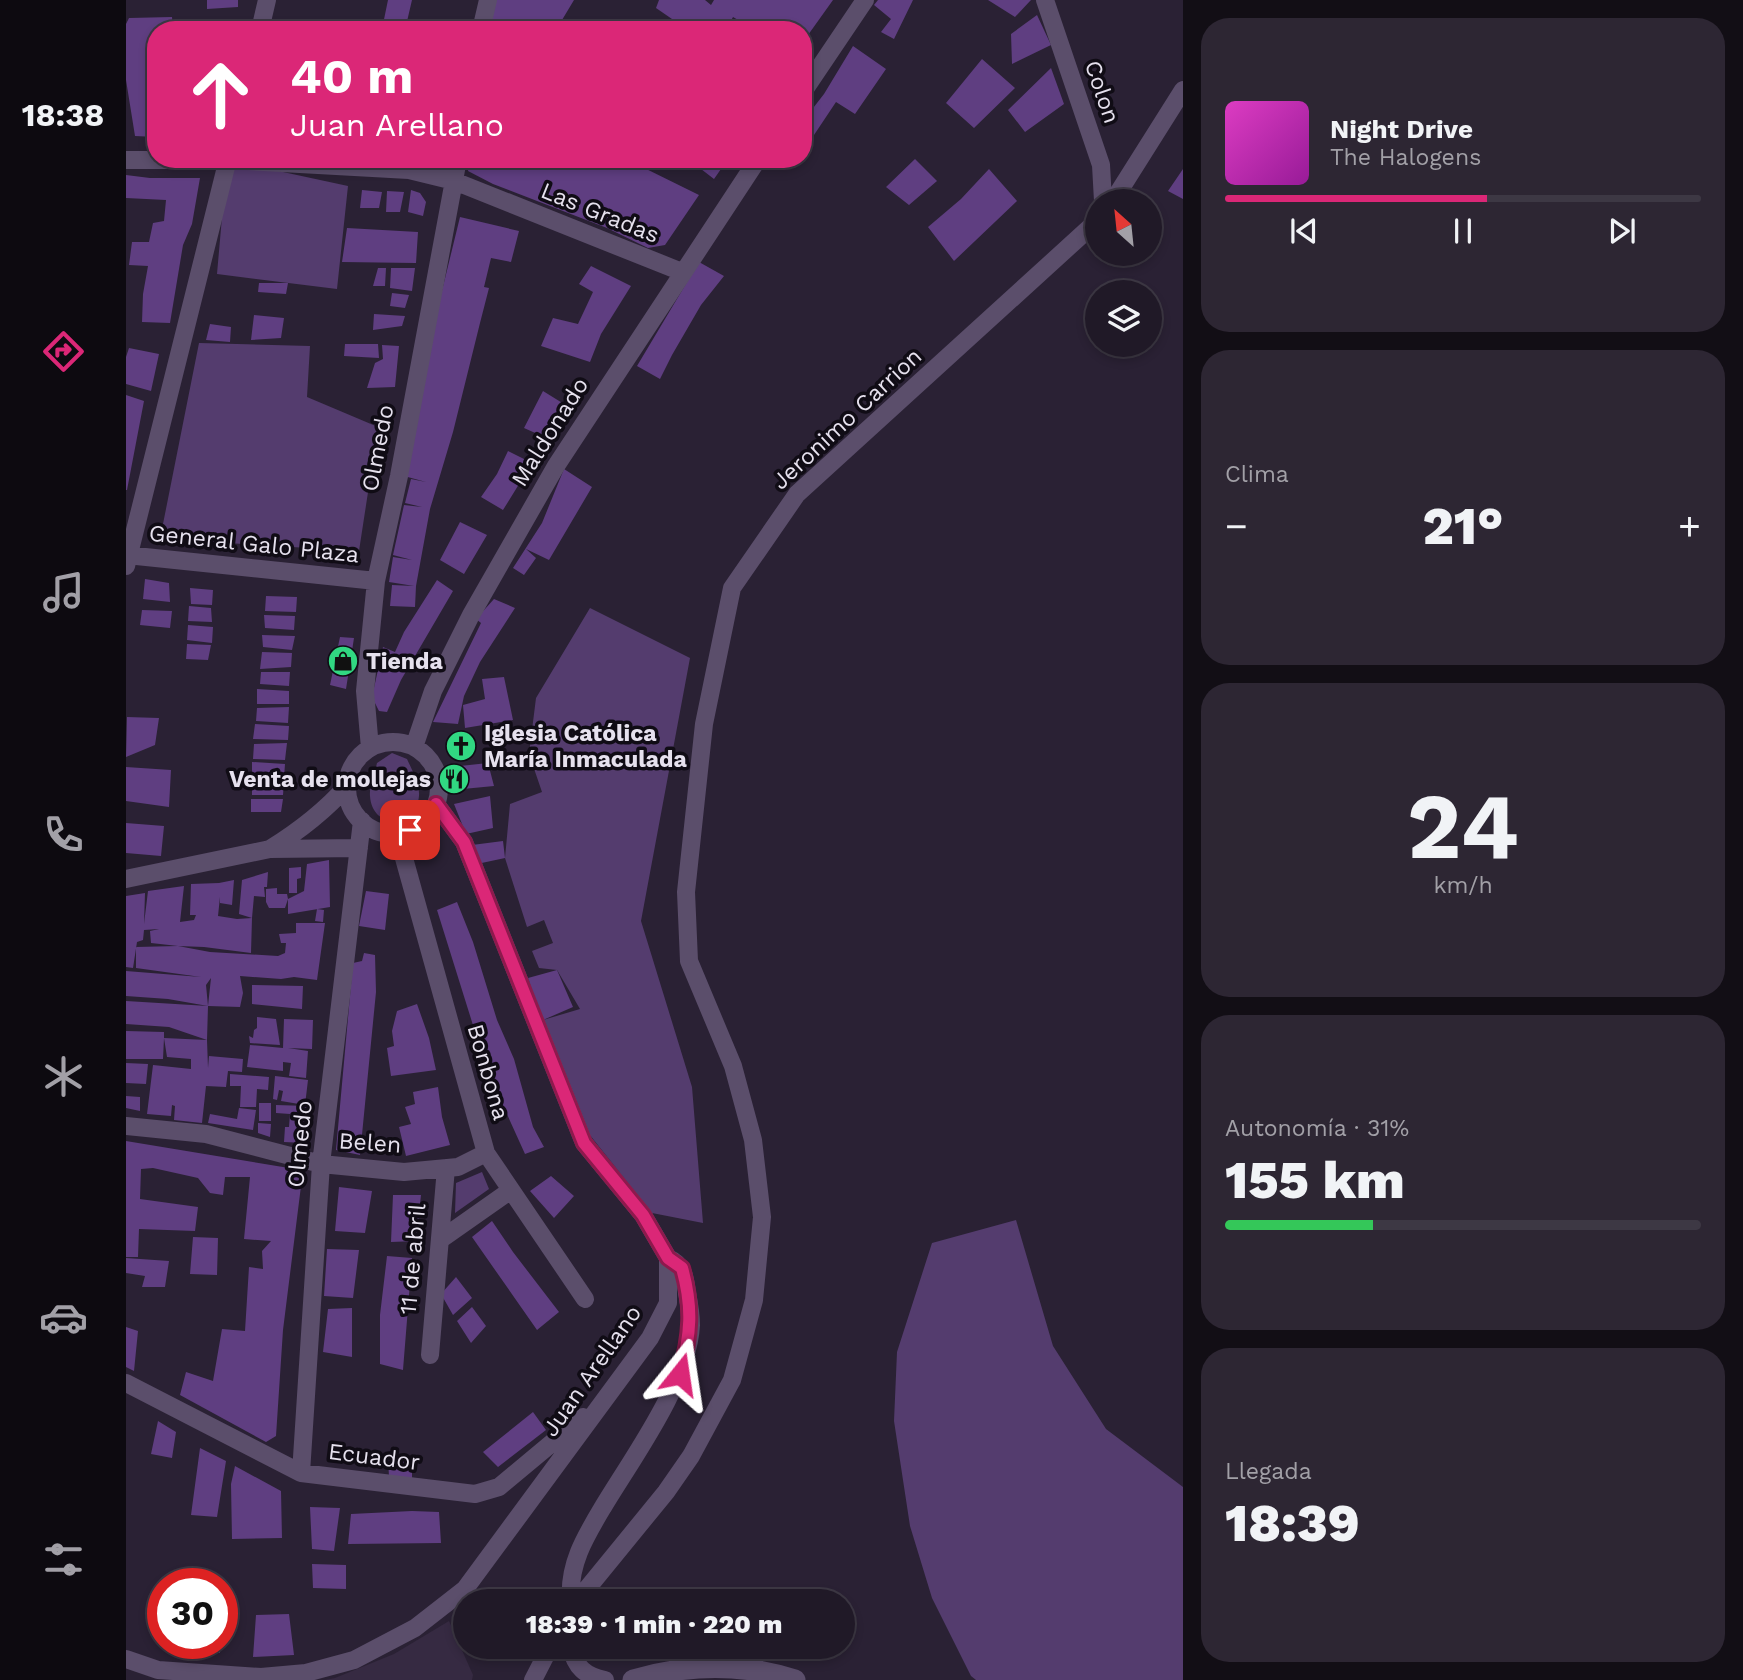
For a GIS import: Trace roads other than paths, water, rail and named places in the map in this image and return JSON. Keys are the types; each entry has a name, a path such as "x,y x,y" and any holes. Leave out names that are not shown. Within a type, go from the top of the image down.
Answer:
{"street":[{"path":"262,21 268,0"},
{"path":"483,21 488,0"},
{"path":"812,79 865,0"},
{"name":"Colon","path":"1045,0 1101,166 1102,189"},
{"path":"1121,189 1183,90"},
{"name":"Las Gradas","path":"126,160 147,160"},
{"path":"127,559 226,168"},
{"name":"Las Gradas","path":"373,168 409,170 454,181 682,272"},
{"name":"Olmedo","path":"370,748 365,691 376,581 399,476 456,168"},
{"name":"Maldonado","path":"414,747 433,691 471,615 556,466 752,168"},
{"name":"Jeronimo Carrion","path":"588,1589 666,1492 691,1456 732,1380 754,1300 762,1217 753,1140 733,1066 690,961 686,892 704,724 732,588 797,494 1085,232"},
{"name":"General Galo Plaza","path":"127,559 376,581"},
{"path":"392,742 414,747 425,754 433,765 439,791 436,804 421,824 410,830 397,833 378,831 362,821 354,811 347,786 351,771 358,758 370,748 392,742"},
{"path":"270,849 304,828 327,809 347,786"},
{"path":"436,804 464,842 584,1143 643,1215 668,1258 682,1268 685,1279 691,1324 680,1374 573,1563 570,1589"},
{"name":"Olmedo","path":"301,1473 321,1164 362,821"},
{"name":"Bonbona","path":"397,833 486,1153 585,1299"},
{"path":"126,878 270,849 359,848"},
{"name":"Belen","path":"126,1126 206,1135 321,1164 404,1172 458,1167 486,1153"},
{"name":"11 de abril","path":"430,1355 446,1168"},
{"path":"440,1240 511,1190"},
{"name":"Juan Arellano","path":"126,1659 183,1676 261,1678 306,1673 354,1660 415,1628 465,1589 650,1338 668,1303 668,1258"},
{"name":"Ecuador","path":"126,1384 301,1473 475,1494 499,1487 604,1399"},
{"path":"533,1680 544,1659"},
{"path":"575,1659 582,1672 592,1678 605,1680"},
{"path":"633,1680 705,1667 765,1670 795,1680"}],"place":[{"name":"Tienda","path":"343,661"},
{"name":"Iglesia Católica María Inmaculada","path":"461,746"},
{"name":"Venta de mollejas","path":"454,779"}]}
